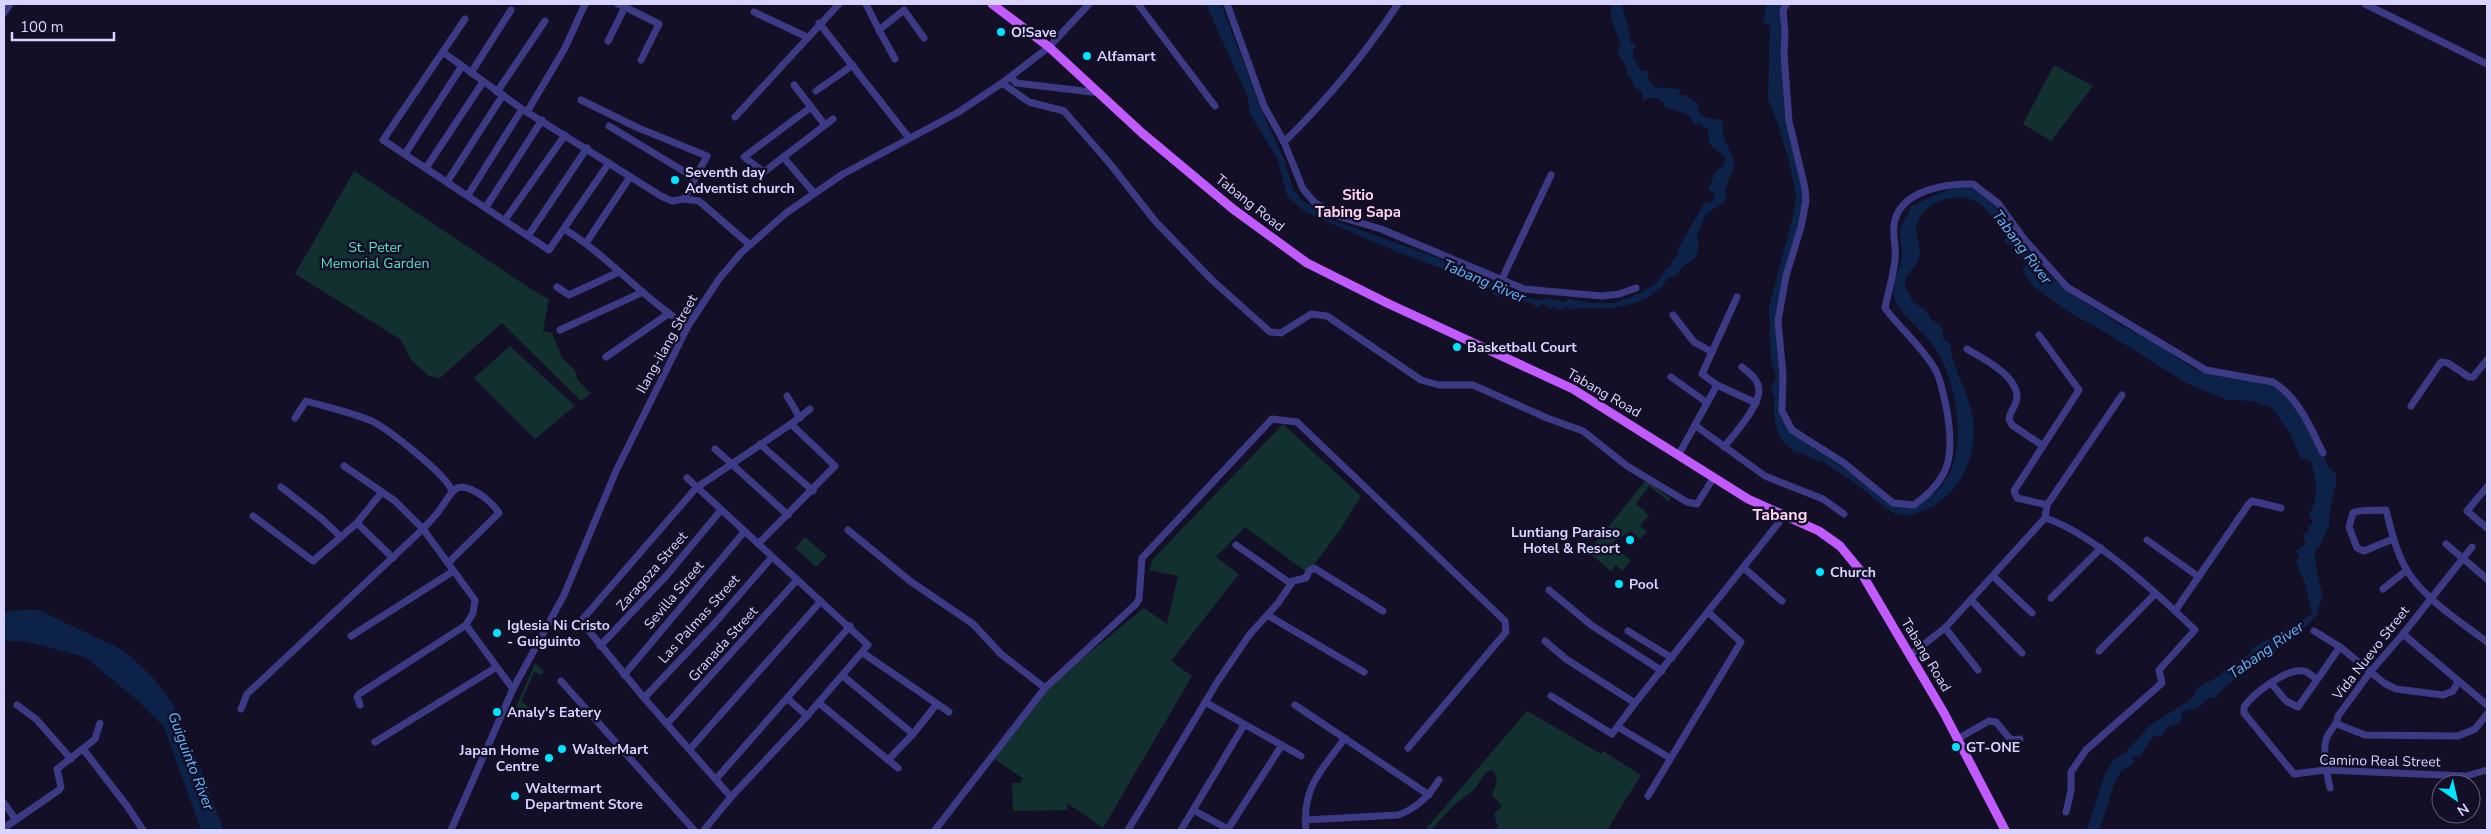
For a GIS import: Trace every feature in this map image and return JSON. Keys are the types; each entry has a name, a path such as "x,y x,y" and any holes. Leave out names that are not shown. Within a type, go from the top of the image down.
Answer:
{"main road":[{"name":"Tabang Road","path":"992,4 1049,47 1101,93 1142,133 1233,209 1307,262 1387,303 1573,389 1748,499 1819,531 1840,546 1859,569 1959,738 2005,830"}],"street":[{"path":"4,13 10,4"},
{"path":"468,194 565,48 585,4"},
{"path":"735,117 807,36 839,4"},
{"path":"866,4 894,59"},
{"name":"Ilang-ilang Street","path":"451,830 513,689 564,595 616,471 688,326 719,279 750,245 786,213 814,193 909,138 957,113 1002,84 1049,47 1089,4"},
{"path":"1138,4 1215,106"},
{"path":"1227,4 1264,106 1284,142 1303,189 1314,202 1337,216 1381,229 1524,289 1588,296 1618,294 1636,288"},
{"path":"1284,142 1322,105 1380,31 1398,4"},
{"path":"1786,4 1783,12 1785,32 1784,54 1789,121 1805,188 1806,201 1801,227 1786,276 1778,321 1783,375 1782,411 1792,430 1844,463 1894,503 1914,504 1937,484 1950,459 1951,437 1943,392 1936,371 1917,344 1903,331 1885,308 1896,258 1894,221 1906,203 1926,190 1943,185 1974,184 1998,203 2025,240 2068,287 2206,370 2273,382 2280,386 2302,412 2323,453"},
{"path":"2365,4 2487,64"},
{"path":"608,41 621,5 667,27"},
{"path":"471,74 511,10"},
{"path":"879,30 904,10 924,38"},
{"path":"754,12 807,36"},
{"path":"465,19 444,53 383,140 468,194 549,250 609,163"},
{"path":"447,182 545,21"},
{"path":"819,23 909,138"},
{"path":"641,60 659,24"},
{"path":"444,53 524,110 587,148 630,177 672,201 684,199 699,201 750,245"},
{"path":"816,91 853,65"},
{"path":"405,154 462,66"},
{"path":"1011,77 1016,82 1101,93"},
{"path":"426,168 483,82"},
{"path":"1002,84 1029,102 1064,111 1111,165 1155,222 1212,280 1270,332 1281,333 1311,314 1327,316 1421,380 1439,385 1473,385 1547,418 1583,431 1627,466 1688,502 1697,504 1714,477"},
{"path":"794,85 825,124"},
{"path":"581,100 636,127 707,156 684,199"},
{"path":"811,107 744,156 764,172 833,119"},
{"path":"486,207 542,120"},
{"path":"609,126 695,178"},
{"path":"505,220 565,135"},
{"path":"528,236 587,148"},
{"path":"784,158 814,193"},
{"path":"1502,279 1552,175"},
{"path":"586,243 630,177"},
{"path":"564,230 586,243 668,314 688,326"},
{"path":"557,287 569,295 619,272"},
{"path":"560,330 643,292"},
{"path":"1737,297 1702,374 1717,385 1756,403"},
{"path":"606,358 668,314"},
{"path":"1673,315 1694,342 1712,352"},
{"path":"2039,335 2079,390 2014,491 2017,498 2047,505"},
{"path":"1967,349 2004,374 2015,387 2017,397 2009,419 2012,424 2043,446"},
{"path":"2411,406 2441,362 2448,362 2473,377 2487,360"},
{"path":"1724,447 1756,403 1759,388 1742,367"},
{"path":"1672,377 1706,402"},
{"path":"1679,454 1717,385"},
{"path":"1909,656 1945,628 1994,577 2046,518 2047,505 2122,394"},
{"path":"787,396 800,418"},
{"path":"295,418 306,401 370,420 439,471 452,491"},
{"path":"731,797 624,675 582,624 582,617 696,488 800,418 810,409"},
{"path":"935,830 1044,688 1136,604 1139,599 1142,558 1272,419 1297,422 1505,621 1506,632 1408,748"},
{"path":"758,544 813,491 835,466 791,424"},
{"path":"1696,426 1765,476 1823,499 1844,514"},
{"path":"760,444 813,491"},
{"path":"715,449 788,515"},
{"path":"344,466 395,501 423,528 448,563 452,572 475,600 473,613 466,625 359,694 357,698 360,705"},
{"path":"687,478 744,532 850,626 868,645 843,676 731,797 704,830"},
{"path":"241,709 246,694 423,528 439,511 452,491 460,486 468,488 484,498 499,513 448,563"},
{"path":"281,487 322,519 340,537"},
{"path":"2487,487 2466,511 2487,528"},
{"path":"253,516 311,561 320,557 357,523 382,492"},
{"path":"2175,611 2252,501 2281,508"},
{"name":"Zaragoza Street","path":"600,646 667,576 720,510"},
{"path":"2393,539 2364,551 2357,548 2349,527 2353,513 2358,511 2386,510 2393,539 2407,570 2430,597 2487,642"},
{"path":"1551,696 1612,734 1634,703 1662,672 1784,516"},
{"path":"2046,518 2100,548 2195,630 2159,670 2162,683 2086,750 2071,772 2071,791 2066,812"},
{"path":"357,523 392,558"},
{"path":"848,530 910,581 973,624 1001,654 1044,688"},
{"name":"Sevilla Street","path":"624,675 744,532"},
{"path":"2147,540 2199,577"},
{"path":"2446,544 2487,579"},
{"path":"1236,545 1290,583"},
{"name":"Vida Nuevo Street","path":"2330,788 2325,770 2327,737 2337,724 2338,716 2371,671 2472,547"},
{"path":"2051,598 2100,548"},
{"name":"Las Palmas Street","path":"644,698 714,624 772,556"},
{"path":"1128,830 1205,702 1250,634 1269,616 1290,583 1306,578 1309,571 1314,568 1383,611"},
{"path":"1744,568 1782,601"},
{"path":"2383,589 2407,570"},
{"path":"351,636 452,572"},
{"path":"1994,577 2032,613"},
{"name":"Granada Street","path":"667,724 797,580"},
{"path":"1549,590 1564,605 1590,625 1662,672"},
{"path":"2099,651 2155,594"},
{"path":"1971,600 2022,653"},
{"path":"690,749 821,601"},
{"path":"1648,796 1741,642 1708,612"},
{"path":"1269,616 1364,672"},
{"path":"466,625 495,668 513,689"},
{"path":"716,779 850,626"},
{"path":"1945,628 1978,670"},
{"path":"1628,631 1672,658"},
{"path":"2314,631 2340,647 2384,683 2396,689 2443,695 2453,691 2458,682"},
{"path":"2403,634 2487,705"},
{"path":"1545,641 1566,659 1634,703"},
{"path":"2271,683 2286,701 2298,707 2340,647"},
{"path":"863,653 936,705 949,712"},
{"path":"375,742 495,668"},
{"name":"Camino Real Street","path":"2316,680 2306,671 2292,670 2271,683 2248,701 2244,707 2244,713 2294,774 2325,770 2466,776 2487,770"},
{"path":"843,676 913,734"},
{"path":"561,681 694,830"},
{"path":"788,699 807,716"},
{"path":"819,702 898,768"},
{"path":"1205,702 1301,756"},
{"path":"17,705 37,720 71,759"},
{"path":"888,760 913,734 936,705"},
{"path":"1295,705 1429,796"},
{"path":"2337,724 2365,735 2458,736 2475,730 2487,714"},
{"path":"1959,738 1989,721 1996,722 2011,740 2020,739"},
{"path":"4,828 59,790 61,787 58,769 95,739 100,723"},
{"path":"1181,830 1244,725"},
{"path":"1618,727 1670,758"},
{"path":"1306,830 1305,808 1314,782 1345,738"},
{"path":"1193,810 1228,829 1282,745"},
{"path":"83,749 143,830"},
{"path":"1305,820 1398,815 1407,812 1429,796 1439,780"},
{"path":"4,803 16,820"}],"green space":[{"path":"2054,65 2093,86 2051,141 2023,124"},
{"name":"St. Peter Memorial Garden","path":"354,171 531,289 549,299 543,331 552,333 562,358 575,370 578,380 591,394 581,401 502,323 440,378 429,376 411,360 400,339 295,274"},
{"path":"510,346 575,406 535,439 474,378"},
{"path":"1283,424 1361,496 1340,530 1308,573 1245,527 1216,557 1239,574 1171,661 1192,676 1103,828 1067,803 1067,810 1013,811 1012,783 1021,783 1022,778 992,757 1047,687 1144,608 1167,624 1178,576 1149,570 1153,559"},
{"path":"1646,480 1671,499 1668,501 1649,486 1636,504 1649,515 1640,526 1647,531 1640,539 1631,531 1613,542 1612,546 1631,560 1622,571 1616,565 1611,571 1588,552"},
{"path":"805,537 827,556 816,567 795,548"},
{"path":"535,663 544,672 541,675 534,672 522,701 530,709 526,713 538,728 525,713 515,710"},
{"path":"1527,711 1601,754 1603,751 1641,775 1607,830 1495,830 1498,827 1494,814 1502,806 1492,795 1497,781 1493,770 1486,772 1474,790 1455,804 1431,830 1425,830"}],"water":[{"path":"1206,4 1221,4 1263,114 1284,159 1293,189 1302,200 1327,218 1438,258 1448,265 1488,278 1529,298 1540,300 1547,298 1565,302 1568,299 1593,303 1614,303 1640,293 1658,282 1665,270 1671,266 1671,262 1679,252 1678,249 1704,203 1710,203 1715,197 1714,193 1708,189 1716,171 1724,166 1725,157 1709,144 1708,128 1704,128 1701,124 1695,125 1688,115 1665,107 1659,99 1649,98 1643,101 1642,92 1634,87 1630,76 1626,74 1628,70 1617,52 1621,45 1611,19 1611,4 1622,4 1630,33 1630,43 1634,42 1636,47 1633,50 1633,57 1641,71 1645,70 1649,74 1648,78 1654,87 1680,89 1679,95 1685,95 1697,103 1699,113 1707,118 1722,120 1724,138 1735,163 1725,191 1727,198 1704,218 1697,234 1698,252 1695,257 1684,266 1678,275 1668,278 1657,291 1642,300 1625,306 1572,310 1567,307 1559,310 1555,307 1551,309 1543,304 1538,308 1535,305 1506,295 1498,297 1494,295 1487,285 1397,252 1305,212 1287,196 1278,160 1250,114 1248,98"},
{"path":"1767,4 1783,4 1780,14 1785,107 1798,160 1804,203 1778,311 1781,363 1780,396 1791,433 1900,506 1926,499 1941,487 1951,471 1956,452 1958,431 1952,389 1946,369 1938,353 1927,338 1901,311 1896,304 1893,292 1902,256 1900,230 1911,206 1944,191 1962,187 1979,191 1993,202 2024,246 2061,286 2124,327 2152,339 2182,361 2202,372 2262,381 2276,387 2300,414 2330,469 2336,473 2336,485 2330,511 2329,526 2320,546 2315,550 2316,568 2323,597 2318,607 2319,613 2291,641 2244,671 2238,670 2238,676 2217,695 2217,699 2210,697 2197,708 2182,712 2181,722 2166,728 2163,735 2153,737 2140,757 2132,755 2134,763 2110,778 2110,764 2116,763 2121,754 2124,754 2149,726 2187,702 2194,696 2196,689 2219,676 2224,670 2228,670 2252,652 2251,649 2312,614 2306,586 2296,562 2299,554 2295,552 2306,544 2303,535 2309,531 2308,527 2313,523 2309,514 2316,496 2316,489 2311,462 2301,458 2289,432 2272,408 2253,401 2227,400 2188,384 2105,332 2067,311 2032,285 2023,270 2026,265 2010,245 2005,243 2005,233 1988,212 1977,202 1959,198 1949,198 1940,201 1924,212 1918,220 1916,229 1920,249 1919,257 1905,281 1906,289 1912,302 1924,309 1931,320 1939,325 1943,332 1943,339 1950,343 1951,353 1971,409 1974,433 1972,448 1969,461 1956,486 1935,505 1912,514 1899,515 1887,509 1858,485 1822,461 1794,452 1785,444 1779,434 1774,415 1775,397 1771,390 1776,377 1771,359 1769,307 1794,212 1796,196 1789,161 1768,99 1770,26 1763,21"},
{"path":"36,609 123,650 151,675 174,706 212,830 201,830 164,727 137,700 85,657 24,641 4,641 4,612"}],"waterway":[{"name":"Guiguinto River","path":"189,755 217,830"},
{"name":"Tabang River","path":"2093,830 2110,778 2119,763"}],"place":[{"name":"O!Save","path":"1001,32"},
{"name":"Alfamart","path":"1087,56"},
{"name":"Seventh day Adventist church","path":"675,180"},
{"name":"Basketball Court","path":"1457,347"},
{"name":"Luntiang Paraiso Hotel & Resort","path":"1630,540"},
{"name":"Church","path":"1820,572"},
{"name":"Pool","path":"1619,584"},
{"name":"Iglesia Ni Cristo - Guiguinto","path":"497,633"},
{"name":"Analy's Eatery","path":"497,712"},
{"name":"GT-ONE","path":"1956,747"},
{"name":"WalterMart","path":"562,749"},
{"name":"Japan Home Centre","path":"549,758"},
{"name":"Waltermart Department Store","path":"515,796"}],"district":[{"name":"Sitio Tabing Sapa","path":"1358,204"},
{"name":"Tabang","path":"1780,515"}]}
